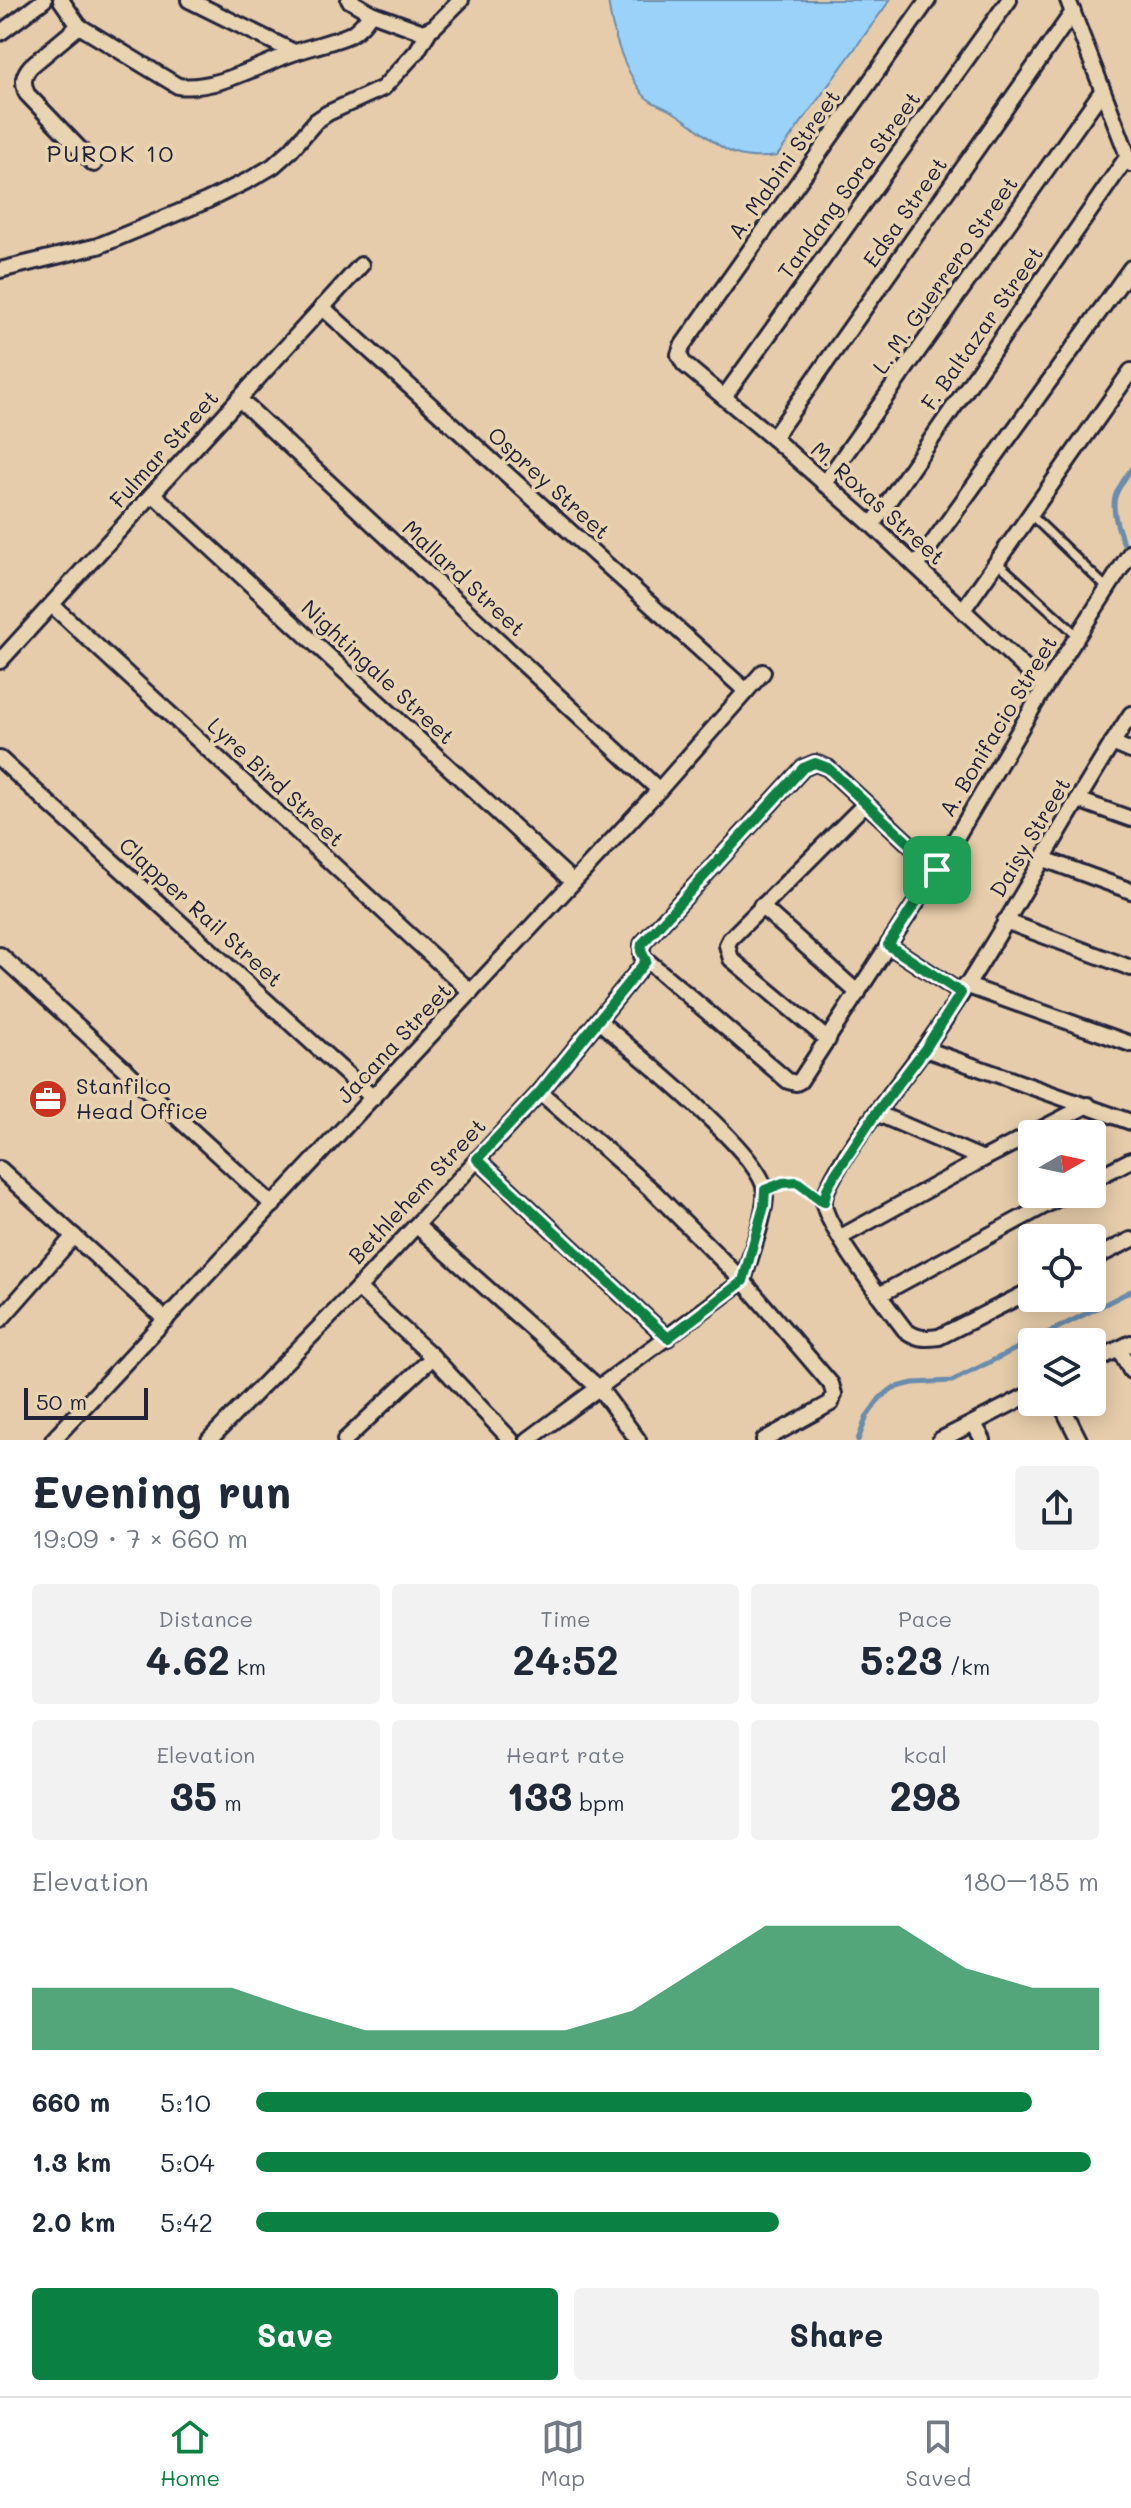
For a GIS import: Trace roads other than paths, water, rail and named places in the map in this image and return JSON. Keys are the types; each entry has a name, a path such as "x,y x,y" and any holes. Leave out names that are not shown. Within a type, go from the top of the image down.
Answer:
{"street":[{"path":"0,33 44,0"},
{"path":"61,0 79,26 178,86 191,87 211,84 348,35 359,28 371,13"},
{"path":"189,0 294,52"},
{"path":"349,0 371,13 423,32"},
{"path":"0,270 98,246 251,179 291,150 316,121 383,88 417,51 423,32 461,0"},
{"name":"A. Mabini Street","path":"679,355 682,346 928,0"},
{"name":"Tandang Sora Street","path":"724,397 1009,0"},
{"path":"1070,6 1129,160"},
{"name":"Edsa Street","path":"773,438 1070,6"},
{"path":"79,26 31,66 25,73 23,85 27,94 94,164"},
{"name":"L. M. Guerrero Street","path":"824,484 1102,91"},
{"name":"F. Baltazar Street","path":"872,525 1129,160"},
{"name":"Fulmar Street","path":"0,661 361,265"},
{"path":"916,566 1131,268"},
{"name":"Osprey Street","path":"322,307 746,691"},
{"name":"M. Roxas Street","path":"679,355 684,364 872,525 1045,687"},
{"path":"963,610 1131,371"},
{"name":"Mallard Street","path":"239,399 659,790"},
{"name":"Nightingale Street","path":"153,494 573,882"},
{"name":"A. Bonifacio Street","path":"646,961 788,1081 796,1083 828,1040 937,870 1045,687 1131,552"},
{"name":"Lyre Bird Street","path":"52,605 471,992"},
{"name":"Jacana Street","path":"53,1440 659,790 763,672"},
{"name":"Daisy Street","path":"836,1232 824,1202 827,1189 876,1113 925,1049 1131,714"},
{"path":"1112,743 1131,751"},
{"name":"Clapper Rail Street","path":"0,759 373,1098"},
{"path":"646,961 641,951 642,944 803,768 815,763 828,768 937,870"},
{"path":"1078,800 1131,819"},
{"path":"828,1040 728,955 727,945 761,906 865,804"},
{"path":"1044,859 1131,891"},
{"path":"761,906 858,993"},
{"path":"1005,921 1131,968"},
{"path":"888,945 963,989 1131,1044"},
{"path":"0,955 273,1205"},
{"name":"Bethlehem Street","path":"209,1440 417,1226 540,1092 646,961"},
{"path":"528,1440 743,1281 764,1206 765,1190 759,1172 739,1147 598,1020"},
{"path":"925,1049 1131,1122"},
{"path":"540,1092 654,1192 743,1281 831,1384 834,1394 831,1403 824,1409 764,1440"},
{"path":"1018,1297 939,1337 915,1338 905,1330 836,1232 1088,1105"},
{"path":"876,1113 983,1159"},
{"path":"477,1159 668,1338"},
{"path":"1106,1173 1131,1160"},
{"path":"0,1169 166,1320"},
{"path":"879,1295 1040,1208"},
{"path":"417,1226 600,1389 638,1440"},
{"path":"0,1320 74,1236"},
{"path":"1106,1252 1131,1240"},
{"path":"358,1288 433,1357 511,1440"},
{"path":"1106,1355 1125,1346 1131,1371"},
{"path":"345,1440 433,1357"},
{"path":"940,1440 1018,1400"},
{"path":"1067,1416 1079,1440"},
{"path":"974,1424 983,1440"}],"lane":[{"path":"1030,514 1108,589"},
{"path":"997,562 1078,636"}],"water":[{"path":"608,0 890,0 777,156 758,157 731,152 645,96 629,72 619,48"}],"waterway":[{"path":"1128,553 1117,526 1114,503 1131,469"},
{"path":"858,1440 867,1416 880,1398 893,1388 913,1383 952,1381 1131,1291"}],"place":[{"name":"Stanfilco Head Office","path":"48,1099"}],"district":[{"name":"PUROK 10","path":"111,154"}]}
